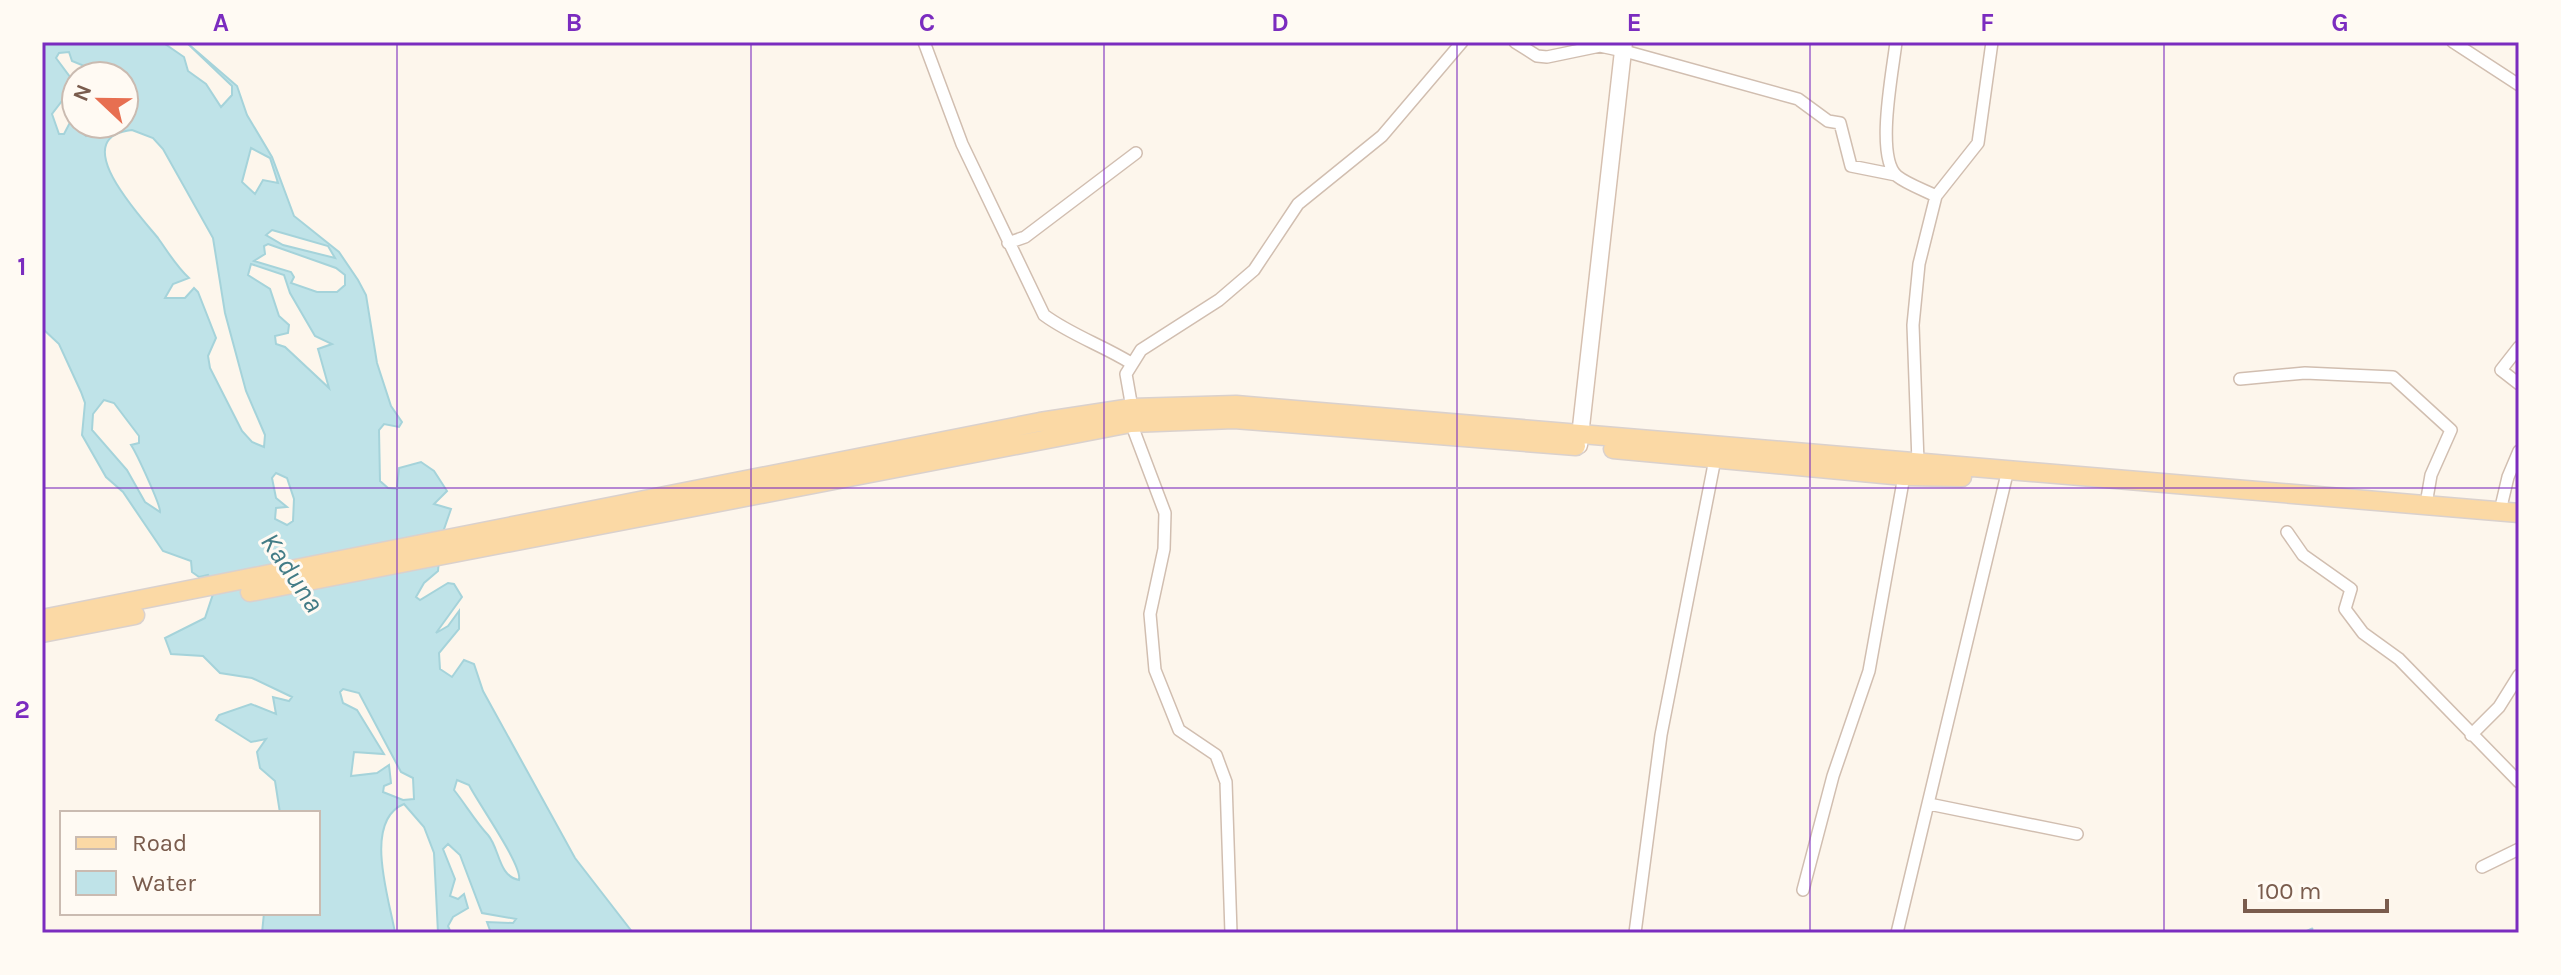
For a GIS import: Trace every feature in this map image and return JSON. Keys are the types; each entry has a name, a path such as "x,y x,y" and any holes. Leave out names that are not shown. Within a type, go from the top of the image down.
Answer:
{"main road":[{"path":"1580,440 1624,47"},
{"path":"42,633 152,606 464,543 1132,416 1234,419 1918,462 2519,513"},
{"path":"1580,440 1715,459 1904,476 2006,478 2519,523"},
{"path":"42,619 152,606"}],"street":[{"path":"924,42 962,144 1044,315 1066,331 1102,345 1131,363"},
{"path":"1231,933 1226,782 1216,755 1179,730 1155,670 1150,614 1164,549 1165,513 1132,416 1126,374 1141,350 1219,300 1254,270 1298,204 1382,136 1462,42"},
{"path":"1515,42 1537,56 1547,57 1600,46 1624,47 1798,99 1828,121 1840,123 1851,166 1896,175 1936,196"},
{"path":"1896,42 1885,143 1889,163 1896,175"},
{"path":"1918,462 1913,325 1919,264 1936,196 1948,176 1978,143 1992,42"},
{"path":"2453,42 2519,85"},
{"path":"1008,243 1025,237 1136,153"},
{"path":"2519,347 2501,370 2519,384"},
{"path":"2240,379 2305,373 2382,375 2399,379 2451,430 2431,475 2426,504"},
{"path":"2500,511 2519,451"},
{"path":"1635,933 1661,735 1715,459"},
{"path":"1803,890 1833,776 1869,671 1904,476"},
{"path":"1897,933 2006,478"},
{"path":"2287,532 2303,555 2351,589 2345,609 2363,633 2399,659 2519,782"},
{"path":"2471,735 2499,707 2519,675"},
{"path":"1929,804 2077,834"},
{"path":"2482,867 2519,849"}],"water":[{"name":"Kaduna","path":"42,42 165,44 184,57 188,71 206,84 221,107 232,95 232,86 186,42 237,86 247,115 272,157 294,216 339,252 366,295 377,363 391,406 402,422 399,427 384,424 379,430 380,481 388,488 397,489 399,468 421,462 434,471 447,491 434,504 451,509 441,538 438,571 424,583 416,597 420,600 448,583 454,584 462,597 436,633 448,626 459,611 459,629 439,653 440,669 452,677 464,660 474,664 483,691 575,858 633,933 491,933 487,922 513,923 516,919 482,913 460,855 448,844 443,849 455,879 450,896 458,899 464,894 468,908 453,917 448,926 451,933 438,933 434,853 424,827 404,804 391,813 381,844 395,933 262,933 264,915 320,915 320,811 280,811 275,781 260,768 257,752 266,739 251,742 216,720 219,715 251,704 276,714 273,697 289,701 292,697 252,678 220,673 203,656 171,654 165,638 205,618 215,588 208,575 199,577 192,572 191,561 163,551 123,492 106,477 82,435 85,403 59,344 42,328","holes":["69,52 72,60 140,60 140,133 153,138 163,149 213,238 225,313 246,391 265,435 264,447 252,442 242,431 210,368 208,356 216,338 198,292 194,288 185,298 165,298 173,284 189,278 114,179 106,162 105,147 110,140 60,140 52,114 60,104 60,63 56,58 59,53","251,148 270,158 278,183 263,180 255,194 242,182","272,230 328,246 335,258 283,245 266,235","268,244 336,268 345,275 345,285 337,292 317,292 291,283 294,277 291,272 254,261 265,254 264,246","251,264 284,275 290,293 315,336 332,344 318,349 329,388 285,347 276,344 275,336 288,333 289,325 279,316 270,289 248,275","104,400 114,403 139,436 139,443 131,445 160,512 145,502 127,470 92,430 93,414","276,473 287,478 294,499 293,521 287,525 275,519 276,508 287,507 276,498 272,478","343,689 359,693 401,772 413,778 414,799 403,800 383,792 384,786 391,783 389,765 377,773 351,776 354,752 384,754 357,710 343,703 340,692","457,780 469,785 514,862 519,880 507,873 492,841 454,790"]}],"waterway":[{"path":"2303,933 2312,929"}]}
